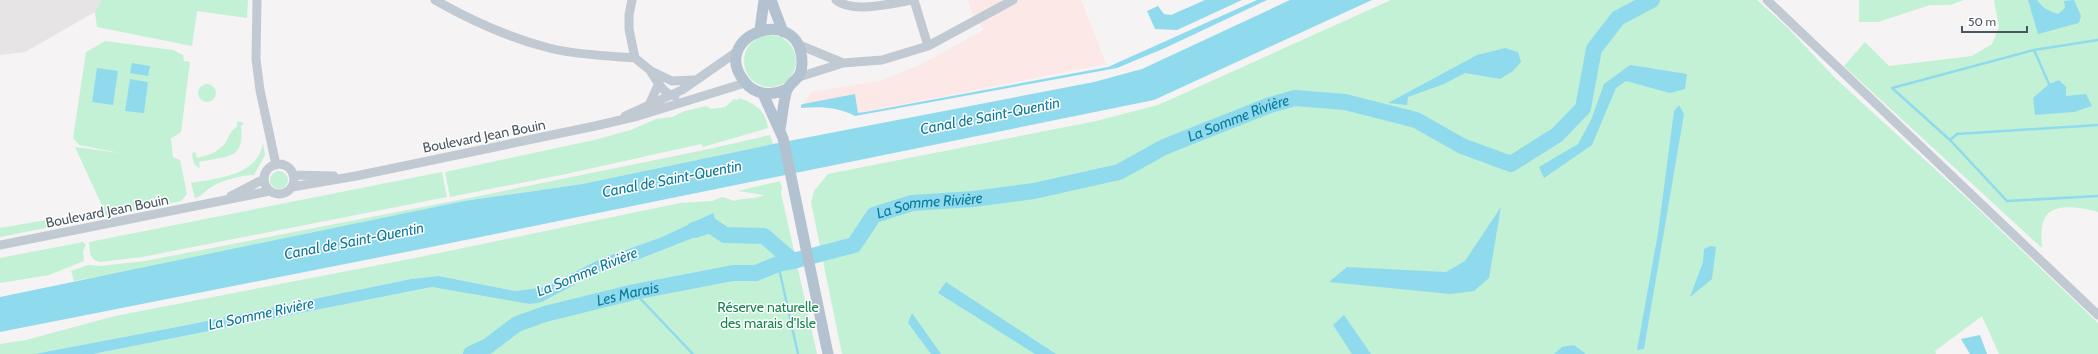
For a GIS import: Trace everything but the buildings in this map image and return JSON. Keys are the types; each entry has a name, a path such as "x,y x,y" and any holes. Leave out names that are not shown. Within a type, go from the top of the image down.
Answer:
{"main road":[{"path":"760,30 764,0"},
{"path":"771,0 783,32 797,44 802,63 799,77 788,89 771,94 763,94 753,90 745,83 737,68 738,52 746,38 760,30 768,29 783,32"},
{"path":"781,133 788,89"},
{"path":"763,94 781,133 808,254 828,354"}],"street":[{"path":"257,0 256,59 260,90 276,165"},
{"path":"435,0 477,23 542,46 587,54 635,58 651,71 672,81 695,80"},
{"path":"632,0 628,15 629,29 635,58"},
{"path":"836,0 842,5 860,7 913,0 928,46"},
{"path":"799,77 843,63 882,60 928,46 985,17 1014,0"},
{"path":"1767,0 2098,315"},
{"path":"797,44 843,63"},
{"path":"616,120 670,96 738,52"},
{"path":"651,71 670,96 693,98"},
{"path":"649,105 659,83"},
{"path":"616,120 638,116 745,83"},
{"name":"Boulevard Jean Bouin","path":"292,187 356,176 542,138 616,120"},
{"path":"276,165 284,166 293,175 292,187 289,191 280,194 270,191 264,179 267,172 276,165"},
{"name":"Boulevard Jean Bouin","path":"293,175 356,176"},
{"name":"Boulevard Jean Bouin","path":"219,202 264,179"},
{"name":"Boulevard Jean Bouin","path":"0,245 270,191"}],"shaded area":[{"path":"0,0 101,0 95,12 25,52 0,55"},
{"path":"968,0 1081,0 1106,64 858,113 855,94 803,104 812,92 883,80 920,65 984,30 972,13"}],"green space":[{"path":"101,0 248,0 247,18 197,11 192,46 97,27 95,12"},
{"path":"1391,0 1757,0 1789,29 1835,78 1973,204 2098,323 2098,354 1999,354 1982,316 1935,351 1936,354 842,354 811,202 814,191 828,174 1096,121 1158,105"},
{"path":"1859,0 1964,0 1950,5 1930,5 1878,22 1859,22"},
{"path":"1994,0 2098,0 2098,212 2068,207 2053,210 2048,214 2043,223 2042,248 1844,66 1865,42 1889,66 1972,56 1992,44 1999,27"},
{"path":"770,35 780,37 788,43 794,51 796,61 794,71 788,79 780,85 770,87 760,85 752,79 746,71 744,61 746,51 752,43 760,37"},
{"path":"105,41 173,50 183,55 184,61 190,62 181,132 169,140 171,139 173,157 180,160 187,194 181,201 0,237 0,228 104,210 75,147 120,153 79,145 73,138 86,52"},
{"path":"207,84 213,87 216,93 213,99 207,102 201,99 198,93 201,87"},
{"path":"739,98 750,102 759,108 765,117 768,128 703,147 701,144 566,174 450,197 445,172 594,140 631,130 656,119 672,117 685,111 706,106 712,109 725,107 734,99 739,100"},
{"path":"237,121 244,123 241,126 240,145 237,151 226,157 199,162 200,168 196,166 192,154 195,151 197,158 217,151 226,142 231,131 237,127"},
{"path":"770,135 773,144 582,184 464,201 159,266 74,281 71,271 88,265 100,266 145,261 474,197"},
{"path":"263,143 265,155 254,175 237,177 219,183 195,198 191,183 224,177 245,169 260,154"},
{"path":"275,171 283,171 288,176 286,187 283,189 275,189 270,184 270,176"},
{"path":"442,172 447,197 142,257 100,262 94,260 90,254 89,242"},
{"name":"Réserve naturelle des marais d'Isle","path":"780,181 782,188 781,193 817,354 93,354 432,287 542,302 599,272 637,260 711,231 713,213 662,237 600,259 545,287 515,291 439,276 411,279 187,325 34,354 0,354 0,344 26,340 115,316 420,257 680,203 712,201 722,197 735,201 757,197 764,195 738,191"},
{"path":"83,242 86,245 83,251 84,261 49,275 0,283 0,258"}],"water":[{"path":"1205,0 1242,0 1177,30 1155,29 1147,11 1158,6 1164,14 1171,15"},
{"path":"1257,0 1267,0 1165,48 1117,68 855,116 829,108 801,108 801,105 803,104 855,94 858,113 1108,67"},
{"name":"Canal de Saint-Quentin","path":"1290,0 1372,0 1154,100 411,251 0,332 0,297 464,201 582,184 773,144 1094,82 1142,69"},
{"path":"2028,0 2037,0 2046,9 2058,14 2065,8 2064,1 2074,0 2081,16 2079,23 2038,34"},
{"path":"1505,48 1518,52 1521,62 1513,71 1500,79 1465,73 1444,84 1408,97 1407,105 1388,103 1477,55"},
{"path":"132,63 150,66 148,76 130,73"},
{"path":"1630,65 1687,74 1685,89 1670,93 1626,81 1616,88 1592,145 1544,178 1539,167 1578,144 1591,120 1604,84"},
{"path":"97,68 118,71 113,105 92,102"},
{"path":"130,79 148,82 144,113 125,111"},
{"path":"2059,80 2066,87 2066,96 2086,94 2092,106 2074,112 2035,115 2033,98 2049,84"},
{"path":"1679,105 1684,114 1644,349 1637,350 1658,233 1674,111"},
{"path":"1501,207 1489,278 1474,291 1450,294 1329,282 1347,267 1446,272 1465,261"},
{"path":"713,213 717,224 711,231 637,260 599,272 542,302 530,304 432,287 93,354 34,354 187,325 411,279 439,276 515,291 545,287 600,259 662,237"},
{"path":"1710,246 1716,247 1712,279 1690,297 1703,262 1704,249"},
{"path":"946,282 1056,354 1035,354 938,293"},
{"path":"912,313 941,354 931,354 908,323"},
{"path":"1344,315 1371,354 1352,354 1333,325"},
{"path":"1980,335 1987,354 1970,354 1961,339"},
{"path":"1574,345 1586,354 1554,354 1562,347"}],"waterway":[{"name":"La Somme Rivière","path":"694,230 710,225 725,235 764,236 793,261 854,245 874,215 912,203 973,199 1034,191 1119,172 1164,147 1270,105 1295,98 1345,102 1416,120 1462,146 1511,164 1557,135 1583,108 1594,49 1618,18 1652,0"},
{"path":"2049,84 2034,50 2098,40"},
{"path":"1950,140 1892,88 2034,50"},
{"path":"2098,125 1957,134 1950,140 2007,201 2098,196"},
{"name":"Les Marais","path":"471,354 488,346 517,324 545,314 634,292 733,273 756,273 778,264 793,261"},
{"path":"778,264 798,354"},
{"path":"634,292 693,354"}]}
